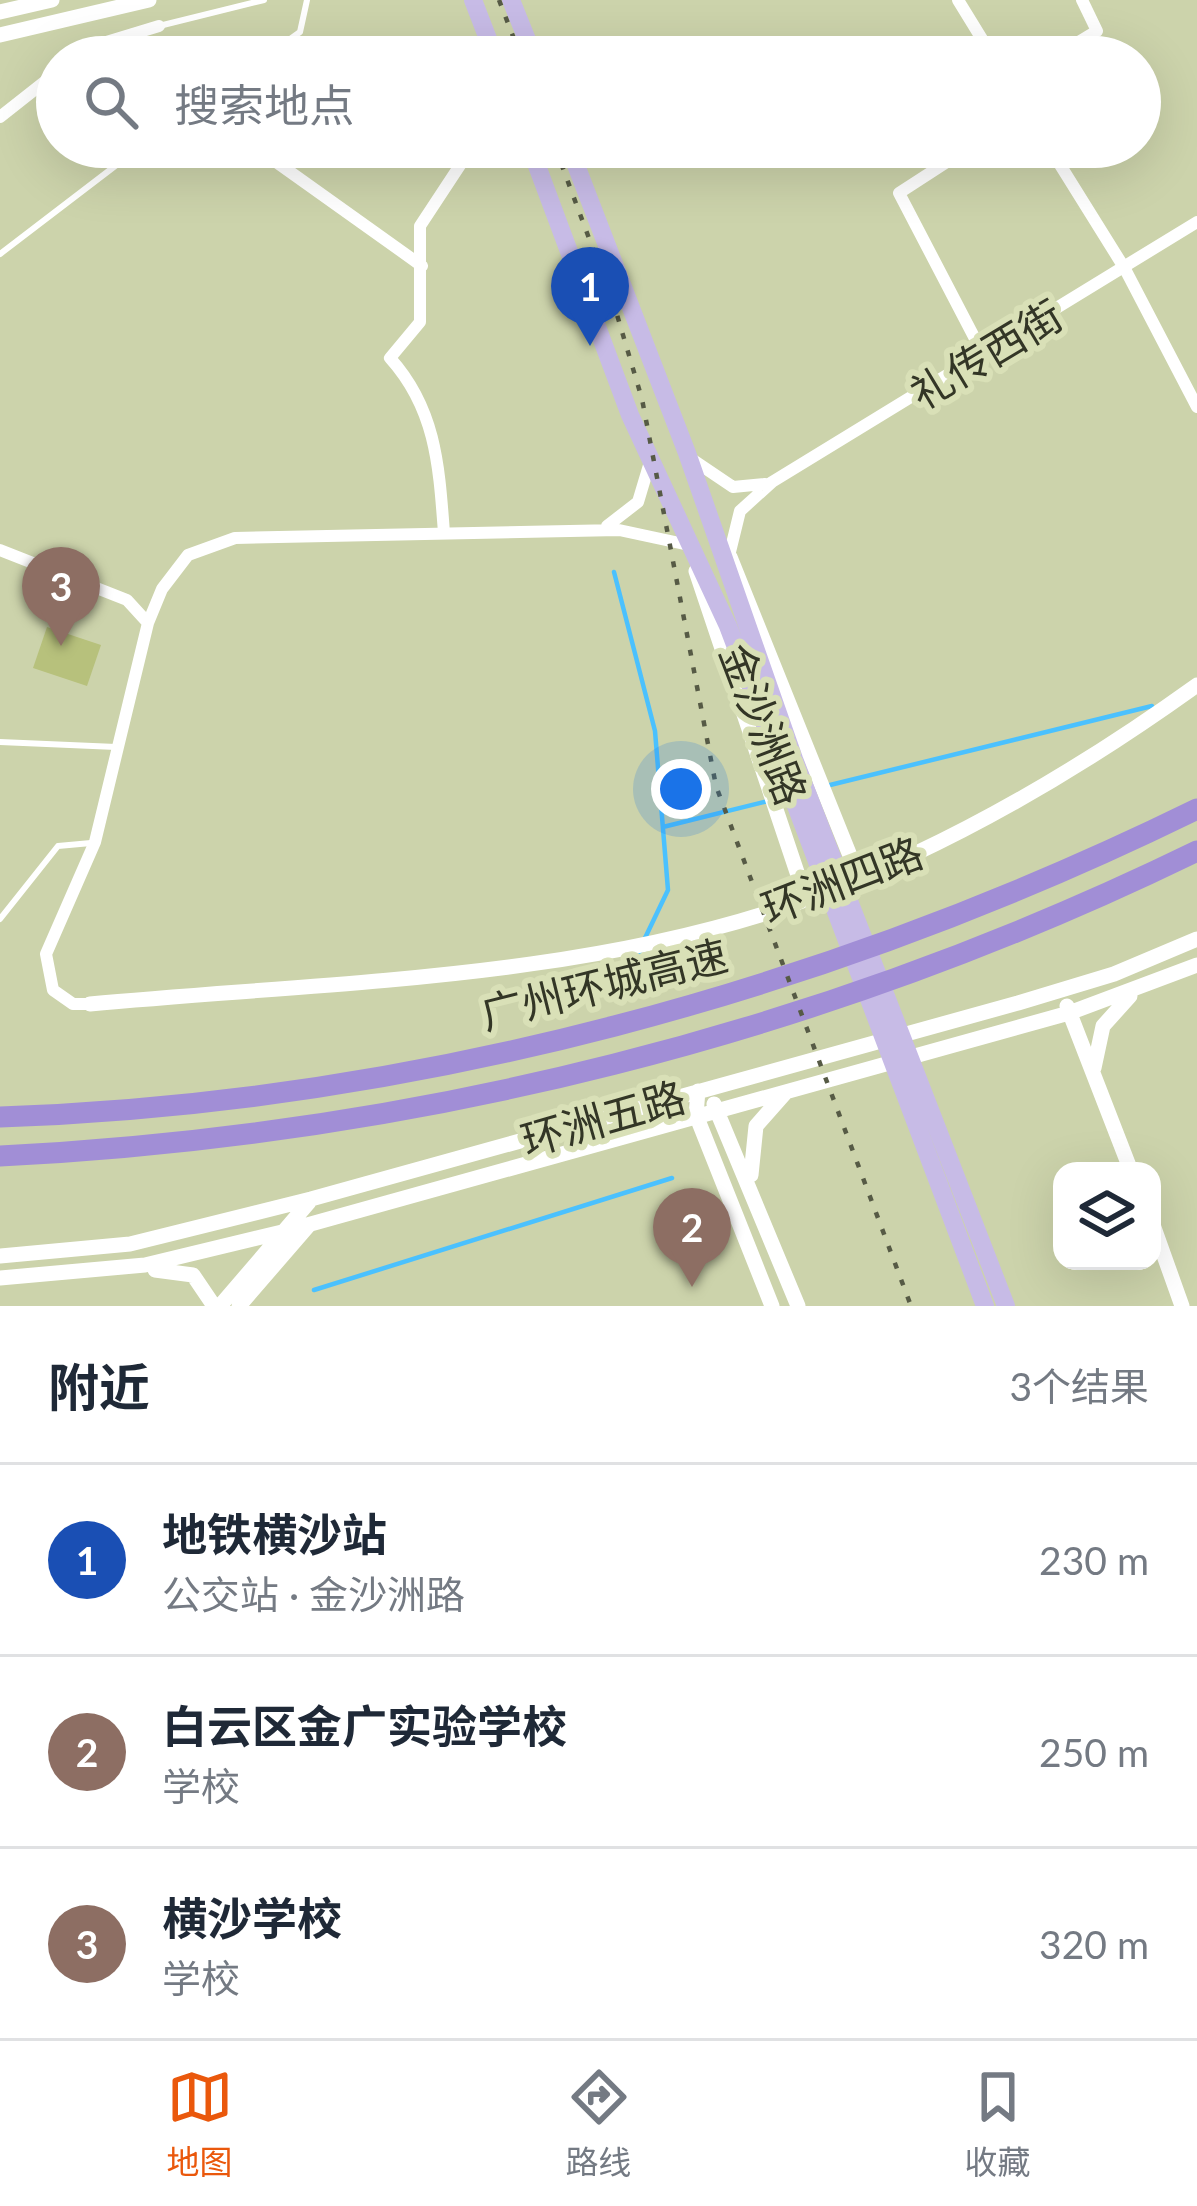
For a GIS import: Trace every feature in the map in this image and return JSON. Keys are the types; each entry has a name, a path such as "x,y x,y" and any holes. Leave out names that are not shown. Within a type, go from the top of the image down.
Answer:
{"highway":[{"name":"广州环城高速","path":"0,1117 285,1090 580,1034 794,975 1100,855 1197,807"},
{"name":"广州环城高速","path":"0,1156 302,1128 503,1092 645,1058 925,970 1197,851"}],"main road":[{"path":"473,0 487,36"},
{"path":"511,0 526,36"},
{"name":"金沙洲路","path":"538,168 650,461 689,545 735,624 971,1239 1006,1306"},
{"name":"金沙洲路","path":"577,168 713,528 728,576 735,624"},
{"name":"金沙洲路","path":"971,1239 986,1306"}],"street":[{"path":"0,12 52,0"},
{"path":"0,35 149,0"},
{"path":"958,0 980,36"},
{"path":"1082,0 1096,31 1088,36"},
{"path":"124,36 159,26"},
{"path":"0,117 36,89"},
{"path":"285,168 422,266"},
{"path":"444,533 440,477 419,392 390,358 420,322 421,226 458,168"},
{"path":"938,168 899,194 984,356"},
{"path":"1061,168 1125,269 1197,407"},
{"name":"礼传西街","path":"772,482 1197,222"},
{"path":"686,453 733,488 772,482"},
{"path":"592,530 629,513 644,491 650,461"},
{"path":"728,576 728,554 740,511 772,482"},
{"path":"713,528 728,554 860,878"},
{"path":"90,1004 62,999 44,966 94,842 148,623 176,569 201,546 216,541 635,530 689,545 806,899"},
{"path":"0,550 127,600 148,623"},
{"name":"环洲四路","path":"90,1004 514,964 706,927 806,899 1002,811 1197,685"},
{"name":"环洲五路","path":"0,1256 130,1244 310,1199 1061,990 1197,939"},
{"name":"环洲五路","path":"0,1278 110,1271 282,1232 1069,1012 1197,965"},
{"path":"1061,990 1127,1162"},
{"path":"1096,1083 1094,1057 1103,1026 1133,992"},
{"path":"756,1200 751,1139 764,1115 789,1090"},
{"path":"698,1091 720,1108 798,1306"},
{"path":"698,1091 696,1115 772,1306"},
{"path":"239,1306 310,1224 310,1199"},
{"path":"110,1271 184,1272 201,1281 217,1306 310,1199"},
{"path":"734,1208 756,1200"},
{"path":"1161,1247 1182,1306"}],"lane":[{"path":"159,26 264,0"},
{"path":"294,36 300,32 307,0"},
{"path":"0,254 113,168"},
{"path":"0,742 118,747"},
{"path":"0,919 58,846 94,842"}],"green space":[{"path":"47,627 101,645 87,686 33,668"}],"waterway":[{"path":"614,572 655,731 668,890 645,938"},
{"path":"826,786 1152,706"},
{"path":"663,827 768,801"},
{"path":"620,992 641,949"},
{"path":"314,1290 672,1178"}],"railway":[{"path":"499,0 513,36"},
{"path":"563,168 615,308 642,399 716,786 911,1306"}],"place":[{"name":"地铁横沙站","path":"590,346"},
{"name":"横沙学校","path":"61,646"},
{"name":"白云区金广实验学校","path":"692,1287"}]}
